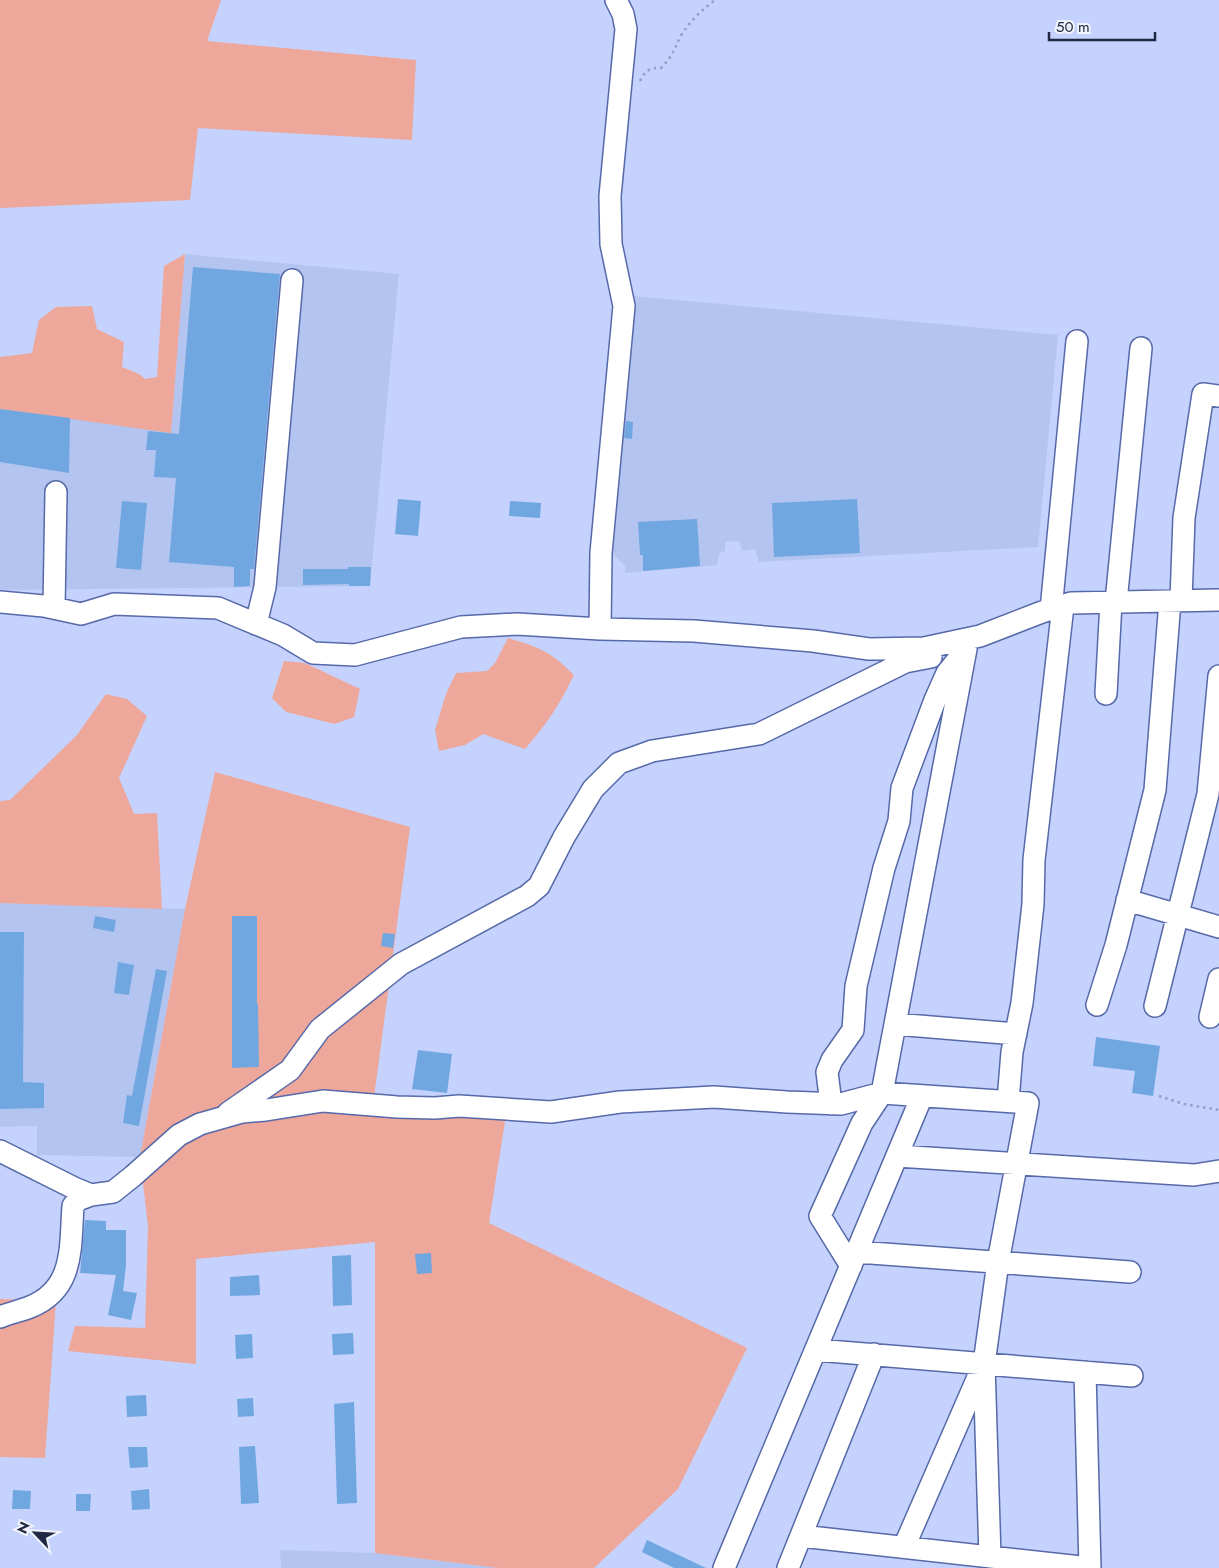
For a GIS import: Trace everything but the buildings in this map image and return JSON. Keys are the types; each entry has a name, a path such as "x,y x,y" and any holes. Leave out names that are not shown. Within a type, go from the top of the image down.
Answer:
{"street":[{"path":"600,629 601,553 624,306 611,244 610,224 610,196 626,29 623,14 616,0"},
{"path":"256,624 265,587 292,280"},
{"path":"1008,1101 1032,914 1049,610 1077,341"},
{"path":"1106,694 1113,602 1141,348"},
{"path":"1097,1005 1116,945 1155,790 1184,518 1203,394 1219,396"},
{"path":"54,608 56,492"},
{"path":"0,602 54,608 81,614 114,604 218,608 283,635 313,653 356,655 461,627 516,624 600,629 694,631 813,641 870,649 924,648 980,636 1072,603 1219,600"},
{"path":"218,1119 290,1070 320,1029 401,964 527,896 538,886 592,789 619,763 652,751 759,734 905,662 991,642 1049,610"},
{"path":"854,1259 820,1216 862,1123 882,1093 966,649"},
{"path":"831,1104 827,1072 832,1060 853,1030 856,986 884,868 899,821 902,788 947,673 966,649"},
{"path":"1154,1006 1208,794 1219,676"},
{"path":"1127,900 1219,927"},
{"path":"1210,1017 1219,979"},
{"path":"895,1024 1016,1034"},
{"path":"0,1317 31,1306 47,1297 62,1282 67,1269 74,1206 78,1200 91,1195 113,1192 179,1135 200,1124 242,1112 266,1110 323,1100 397,1106 435,1108 459,1106 551,1112 620,1102 714,1097 841,1104 882,1093 1028,1103 998,1262 984,1364 990,1557"},
{"path":"724,1568 922,1096"},
{"path":"0,1151 91,1195"},
{"path":"897,1156 1194,1175 1219,1171"},
{"path":"854,1259 998,1262 1130,1272"},
{"path":"816,1350 1132,1376"},
{"path":"788,1568 874,1354"},
{"path":"904,1547 984,1364"},
{"path":"801,1536 1090,1568 1084,1372"}],"path":[{"path":"638,86 645,72 654,68 661,68 669,60 682,34 698,12 715,0"},
{"path":"1159,1096 1184,1104 1219,1110"}],"shaded area":[{"path":"0,0 221,0 207,41 416,60 412,140 198,128 190,200 0,208"},
{"path":"185,254 399,274 370,586 0,590 0,409 171,432"},
{"path":"185,254 171,433 0,409 0,357 32,353 39,320 56,307 92,306 97,329 124,342 122,367 139,374 145,379 157,377 164,266"},
{"path":"634,296 1058,335 1038,547 759,562 755,549 742,551 739,541 725,542 725,551 720,552 717,565 625,573 625,566 608,549"},
{"path":"508,638 544,651 574,675 558,705 525,749 483,734 465,745 439,751 435,730 446,694 456,673 487,671 495,663"},
{"path":"284,661 305,663 360,689 354,717 335,724 286,712 272,698"},
{"path":"106,694 127,699 147,716 119,778 134,814 157,813 162,909 0,903 0,801 10,800 77,735"},
{"path":"215,772 410,827 373,1105 507,1109 489,1223 747,1348 678,1489 594,1568 499,1568 375,1553 375,1242 196,1259 196,1364 68,1351 75,1326 145,1328 148,1227 140,1157 185,909"},
{"path":"0,903 185,909 140,1157 37,1155 37,1126 0,1127"},
{"path":"0,1299 56,1301 45,1458 0,1457"},
{"path":"280,1550 375,1553 499,1568 281,1568"}]}
